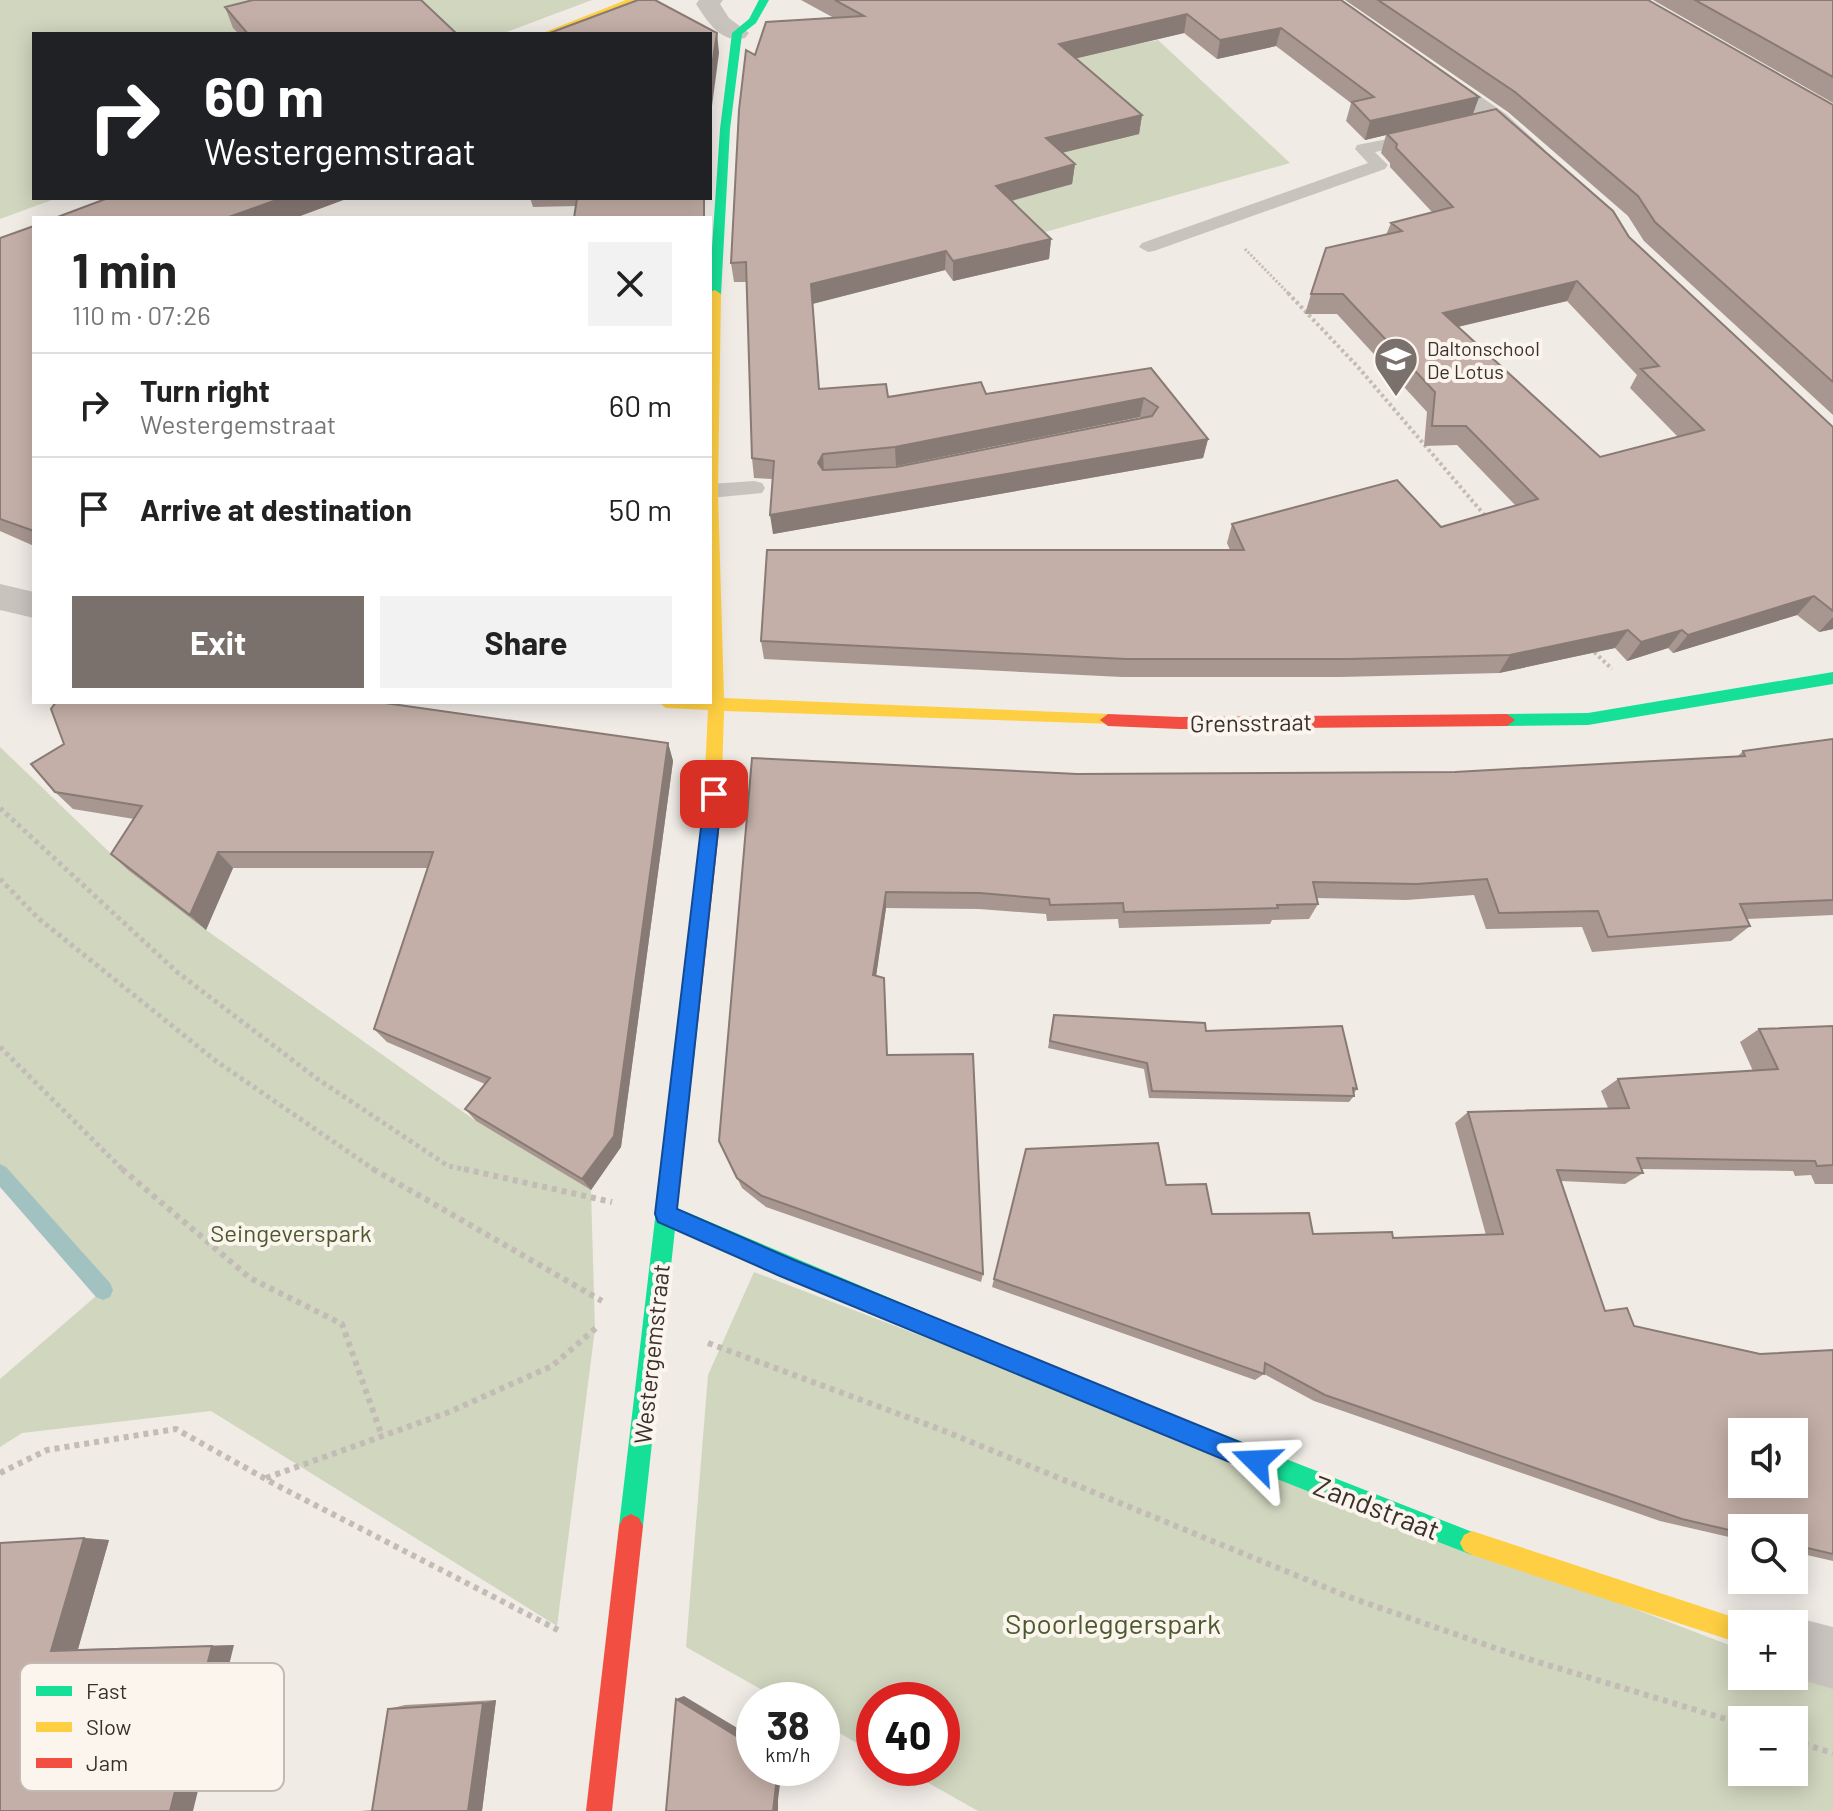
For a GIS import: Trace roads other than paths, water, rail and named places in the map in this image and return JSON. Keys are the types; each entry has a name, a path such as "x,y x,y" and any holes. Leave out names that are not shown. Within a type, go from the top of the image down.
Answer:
{"street":[{"path":"550,32 635,0"},
{"path":"711,0 708,4 720,23 737,33 753,21 764,0"},
{"path":"1326,0 1484,123 1556,172"},
{"name":"Westergemstraat","path":"712,397 718,230 737,33"},
{"name":"Westergemstraat","path":"599,1811 712,810 717,705 712,619 712,491"},
{"path":"0,597 32,605"},
{"name":"Grensstraat","path":"700,704 1180,723 1588,719 1833,678"},
{"name":"Zandstraat","path":"666,1214 787,1268 1227,1450 1484,1547 1728,1627"},
{"path":"1808,1652 1833,1658"}],"lane":[{"path":"1148,247 1379,165 1363,149 1431,135"},
{"path":"712,491 754,488"}],"waterway":[{"path":"0,1173 103,1290"}],"place":[{"name":"Daltonschool De Lotus","path":"1396,398"}],"park label":[{"name":"Seingeverspark","path":"291,1232"},
{"name":"Spoorleggerspark","path":"1113,1623"}]}
